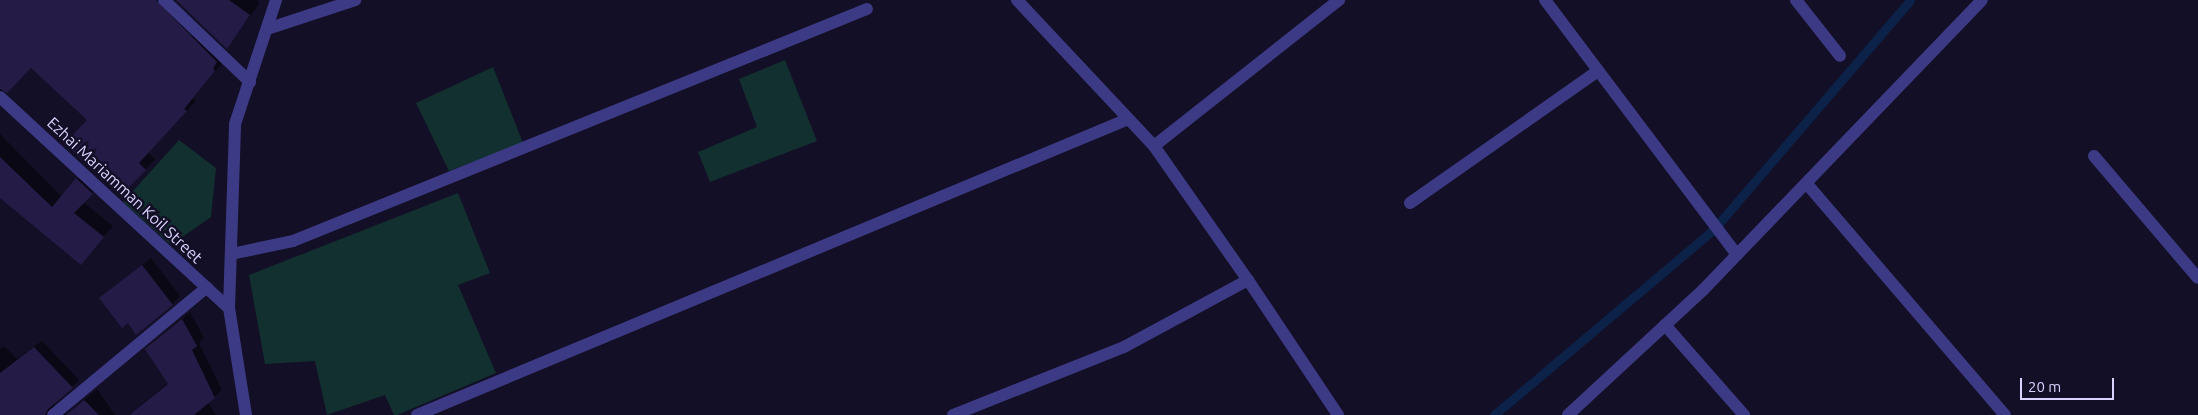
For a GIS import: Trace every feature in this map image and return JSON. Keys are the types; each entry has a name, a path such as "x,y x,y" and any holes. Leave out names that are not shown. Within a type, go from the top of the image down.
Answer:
{"street":[{"path":"164,0 250,82"},
{"path":"246,415 229,308 235,124 276,0"},
{"path":"267,29 355,0"},
{"path":"1017,0 1154,146 1248,280 1338,415"},
{"path":"1154,146 1339,0"},
{"path":"1546,0 1737,255"},
{"path":"1796,0 1840,56"},
{"path":"1568,415 1665,326 1737,255 1982,0"},
{"path":"230,254 293,241 867,9"},
{"path":"1410,203 1598,71"},
{"name":"Ezhai Mariamman Koil Street","path":"0,97 229,308"},
{"path":"417,415 1128,119"},
{"path":"2094,156 2198,278"},
{"path":"1807,184 2005,415"},
{"path":"954,415 1124,347 1248,280"},
{"path":"54,415 207,287"},
{"path":"1665,326 1744,415"}],"green space":[{"path":"785,60 817,141 710,182 698,152 757,127 739,79"},
{"path":"493,67 523,143 449,171 416,103"},
{"path":"179,140 216,168 211,217 171,245 123,202"},
{"path":"458,193 490,273 458,285 496,373 397,415 394,415 385,395 327,415 315,361 265,364 249,275"}],"building":[{"path":"0,0 156,0 217,62 213,69 215,71 184,109 187,111 139,163 146,170 128,188 113,174 105,182 64,144 87,120 31,68 7,93 0,89"},
{"path":"176,0 229,0 250,15 227,49"},
{"path":"0,157 52,207 76,178 93,194 74,213 104,237 81,265 0,198"},
{"path":"142,265 173,305 136,335 128,323 122,328 99,298"},
{"path":"182,319 197,346 192,350 215,398 194,415 129,415 168,384 145,349"},
{"path":"34,347 73,388 48,409 45,415 0,415 0,373"},
{"path":"84,400 99,415 66,415"}],"waterway":[{"path":"1494,415 1714,229 1910,0"}]}
